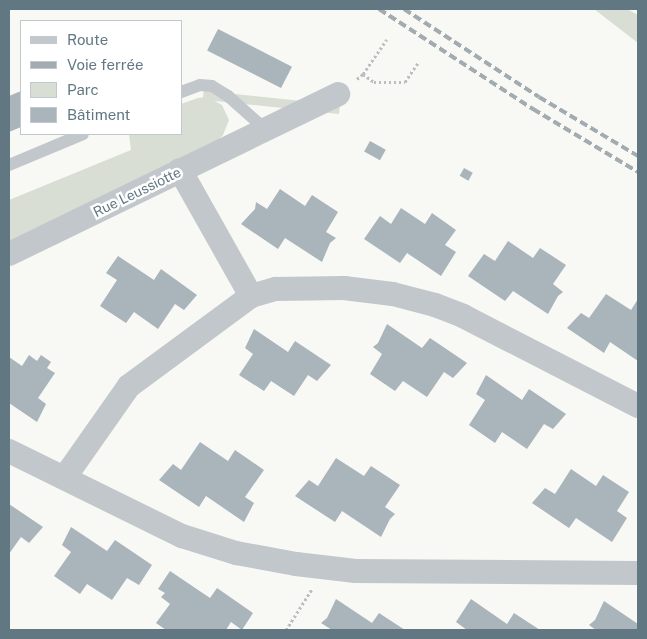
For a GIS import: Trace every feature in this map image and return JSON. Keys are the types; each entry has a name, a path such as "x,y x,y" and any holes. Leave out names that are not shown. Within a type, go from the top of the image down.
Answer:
{"street":[{"name":"Rue Leussiotte","path":"9,254 338,94"},
{"path":"180,170 251,296"},
{"path":"65,477 129,386 251,296 276,289 344,288 393,294 435,305 463,316 638,406"},
{"path":"9,451 182,536 236,553 319,567 356,571 638,573"}],"lane":[{"path":"182,92 200,85 212,86 228,96 265,129"},
{"path":"9,165 81,135"}],"path":[{"path":"367,69 387,40"},
{"path":"363,74 374,82 405,82 418,63"},
{"path":"286,630 310,595 319,567"}],"green space":[{"path":"594,9 627,9 638,15 638,43"},
{"path":"204,91 340,105 339,114 203,100"},
{"path":"207,97 222,105 229,120 223,135 217,141 9,241 9,200 131,150 129,135 182,135 182,104"}],"building":[{"path":"218,29 292,67 281,88 207,50"},
{"path":"20,91 20,127 9,132 9,96"},
{"path":"370,141 386,150 380,160 364,151"},
{"path":"464,168 473,173 468,181 460,176"},
{"path":"280,189 305,206 312,195 338,212 326,232 336,238 330,243 322,262 285,238 278,249 241,224 255,209 256,202 267,209"},
{"path":"401,208 425,224 432,213 456,230 445,245 456,252 441,276 407,253 400,263 364,239 380,216 391,224"},
{"path":"508,241 533,258 540,248 566,265 553,284 563,292 558,296 548,314 513,291 505,301 468,276 484,254 495,261"},
{"path":"118,256 154,280 161,269 197,295 184,310 175,304 158,329 134,312 126,323 100,306 117,280 106,273"},
{"path":"606,294 631,310 638,299 638,361 610,342 604,353 567,328 581,313 589,318"},
{"path":"387,324 422,348 430,338 467,363 453,378 444,372 427,397 403,381 395,391 370,374 382,354 373,347 378,343"},
{"path":"254,329 288,352 295,341 331,365 317,381 308,375 294,396 271,381 264,391 239,375 253,354 245,348"},
{"path":"29,355 37,361 41,355 51,362 47,368 55,373 38,398 46,404 37,422 9,403 9,357 22,366"},
{"path":"486,375 522,400 529,389 566,414 553,429 544,424 527,449 502,432 495,443 469,425 485,400 476,394"},
{"path":"200,442 228,461 235,450 264,470 245,497 254,503 244,522 206,496 199,507 159,480 173,464 181,470"},
{"path":"336,458 364,476 371,466 400,485 385,507 395,514 390,519 381,537 342,511 335,522 295,496 309,480 318,486"},
{"path":"571,469 596,486 603,475 629,492 617,511 627,518 612,542 576,518 569,528 532,503 545,488 555,494"},
{"path":"9,504 43,527 29,543 21,537 9,554"},
{"path":"71,527 107,551 115,540 152,565 139,585 127,578 112,600 87,584 80,594 54,576 71,552 62,545"},
{"path":"170,571 210,598 217,588 253,613 242,630 231,622 226,630 166,630 156,623 170,604 161,597 165,593 158,589"},
{"path":"336,599 372,623 379,613 405,630 332,630 321,623 327,618"},
{"path":"471,599 507,624 514,613 540,630 467,630 456,622"},
{"path":"604,601 638,624 638,630 596,630 589,625 595,620"}],"railway":[{"path":"379,9 533,109 638,172"},
{"path":"404,9 539,97 638,156"}]}
